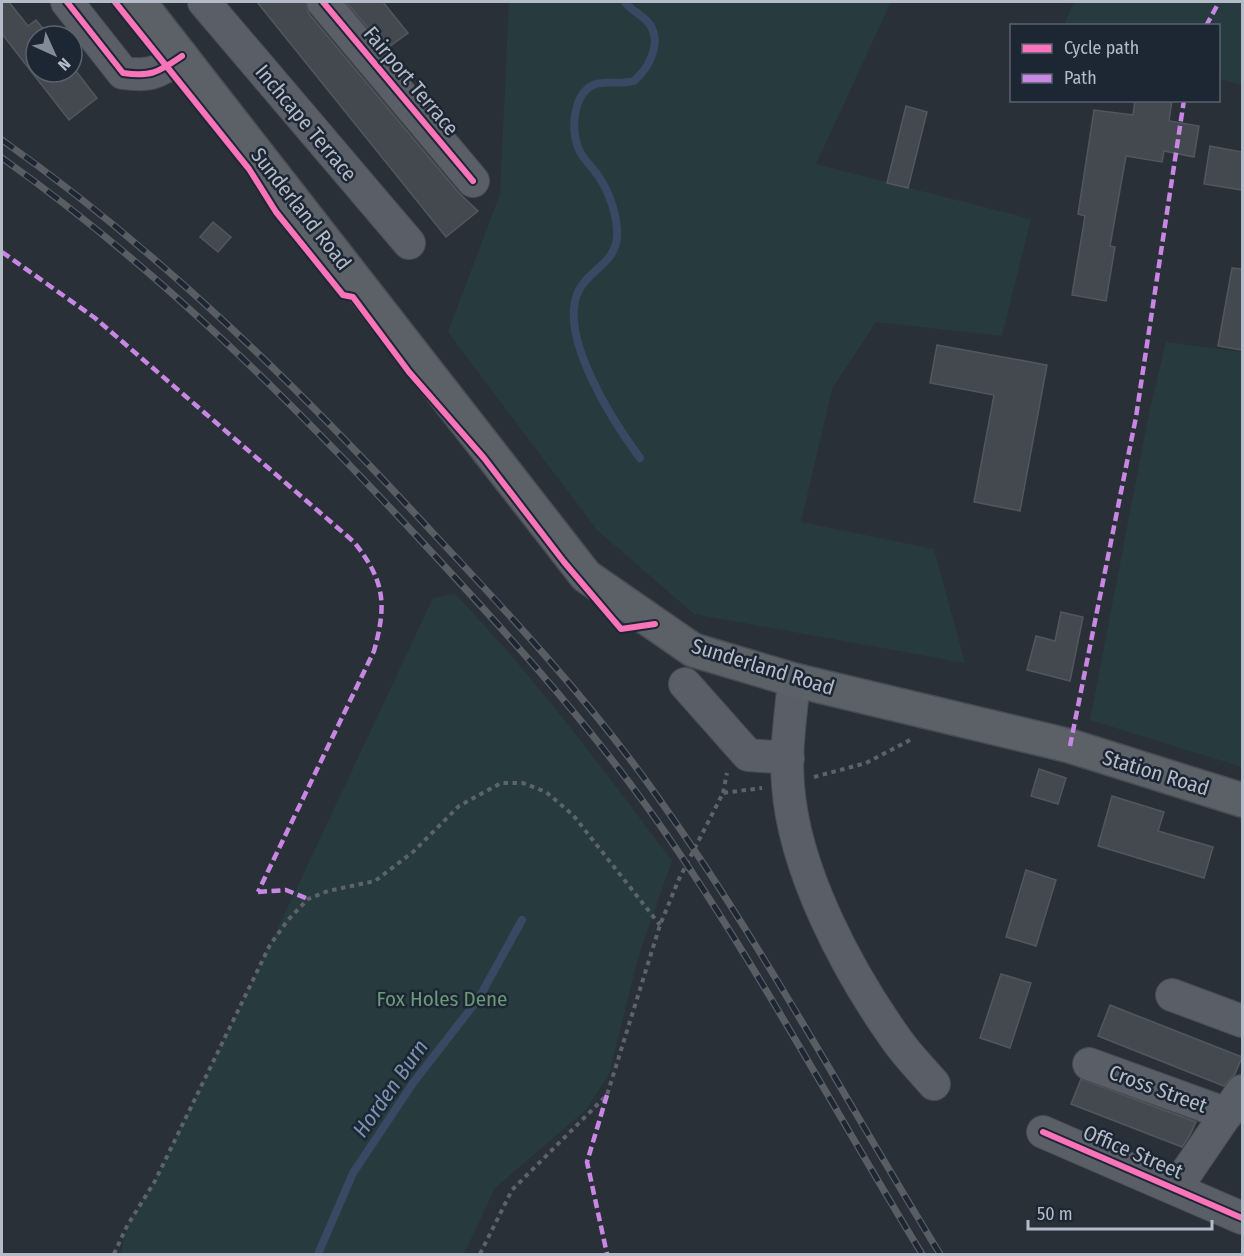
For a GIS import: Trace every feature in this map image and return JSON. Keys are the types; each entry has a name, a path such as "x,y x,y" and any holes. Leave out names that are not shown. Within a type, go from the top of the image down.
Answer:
{"main road":[{"name":"Sunderland Road","path":"139,2 586,576 693,650 794,680 1070,746"},
{"name":"Station Road","path":"1070,746 1242,800"}],"street":[{"path":"67,2 123,73 143,76 155,74 182,56"},
{"name":"Inchcape Terrace","path":"204,2 409,243"},
{"name":"Fairport Terrace","path":"323,2 473,181"},
{"path":"794,680 788,758 788,784 794,830 830,925 859,980 896,1039 934,1084"},
{"path":"685,684 748,755 788,758"},
{"path":"1172,995 1242,1021"},
{"name":"Cross Street","path":"1089,1064 1235,1103"},
{"path":"1176,1188 1235,1103"},
{"name":"Office Street","path":"1043,1132 1242,1218"}],"path":[{"path":"114,1254 127,1226 155,1181 270,945 288,920 308,899 328,891 375,881 413,852 459,806 501,783 523,783 546,792 573,815 660,925 607,1095 512,1190 480,1254"}],"green space":[{"path":"509,2 891,2 816,164 1031,219 1002,336 876,322 832,389 801,522 934,549 965,663 694,614 597,530 448,332 500,194"},
{"path":"1074,2 1242,2 1242,85 1220,79 1220,24 1064,24"},
{"path":"1166,342 1242,352 1242,767 1090,720 1149,413"},
{"name":"Fox Holes Dene","path":"455,594 541,691 672,861 639,954 609,1074 586,1110 495,1188 464,1254 121,1254 127,1226 155,1181 270,945 433,598"}],"building":[{"path":"2,2 9,2 26,24 24,24 24,62 2,34"},
{"path":"257,2 306,2 309,14 459,193 478,211 446,237"},
{"path":"346,2 383,2 408,33 386,49"},
{"path":"84,81 97,98 69,120 41,84 84,84"},
{"path":"1135,102 1172,102 1169,121 1199,126 1194,157 1164,151 1162,162 1126,156 1110,246 1115,247 1106,301 1072,295 1085,216 1078,214 1094,110 1133,115"},
{"path":"906,106 927,112 908,188 887,183"},
{"path":"1210,146 1242,152 1242,190 1204,184"},
{"path":"213,222 231,237 218,252 200,237"},
{"path":"1232,268 1242,269 1242,350 1218,346"},
{"path":"937,345 1047,365 1020,511 974,502 994,395 930,383"},
{"path":"1061,612 1083,617 1070,681 1027,670 1036,636 1055,641"},
{"path":"1039,769 1066,778 1058,804 1031,796"},
{"path":"1112,796 1164,812 1158,831 1213,847 1204,878 1098,846"},
{"path":"1026,870 1056,880 1036,946 1006,937"},
{"path":"1001,974 1031,983 1010,1048 980,1038"},
{"path":"1110,1005 1242,1057 1235,1074 1224,1086 1098,1036"},
{"path":"1081,1079 1196,1122 1182,1147 1071,1104"}],"waterway":[{"name":"Horden Burn","path":"625,2 652,28 655,45 650,61 634,81 593,85 581,96 575,113 578,147 607,190 615,214 617,237 611,254 582,284 574,311 582,355 592,379 617,424 640,458"},
{"name":"Horden Burn","path":"318,1254 353,1173 413,1083 479,998 522,920"}],"railway":[{"path":"2,140 118,228 227,324 280,375 462,564 605,726 657,796 732,908 940,1254"},
{"path":"2,158 60,200 115,245 170,292 274,389 424,544 566,703 645,804 683,858 788,1026 922,1254"}],"marked path":[{"path":"1207,24 1219,2"},
{"path":"1070,746 1136,417 1184,102"},
{"path":"2,252 95,318 354,542 377,581 382,606 374,651 258,892"},
{"path":"258,892 286,890 308,899"},
{"path":"607,1095 587,1162 607,1254"}],"cycle path":[{"path":"67,2 123,73 148,74 167,66 182,56"},
{"path":"115,2 249,169 276,212 343,295 353,297 409,372 484,458 564,562 621,629 655,624"},
{"path":"323,2 473,181"},
{"path":"1043,1132 1242,1218"}]}
